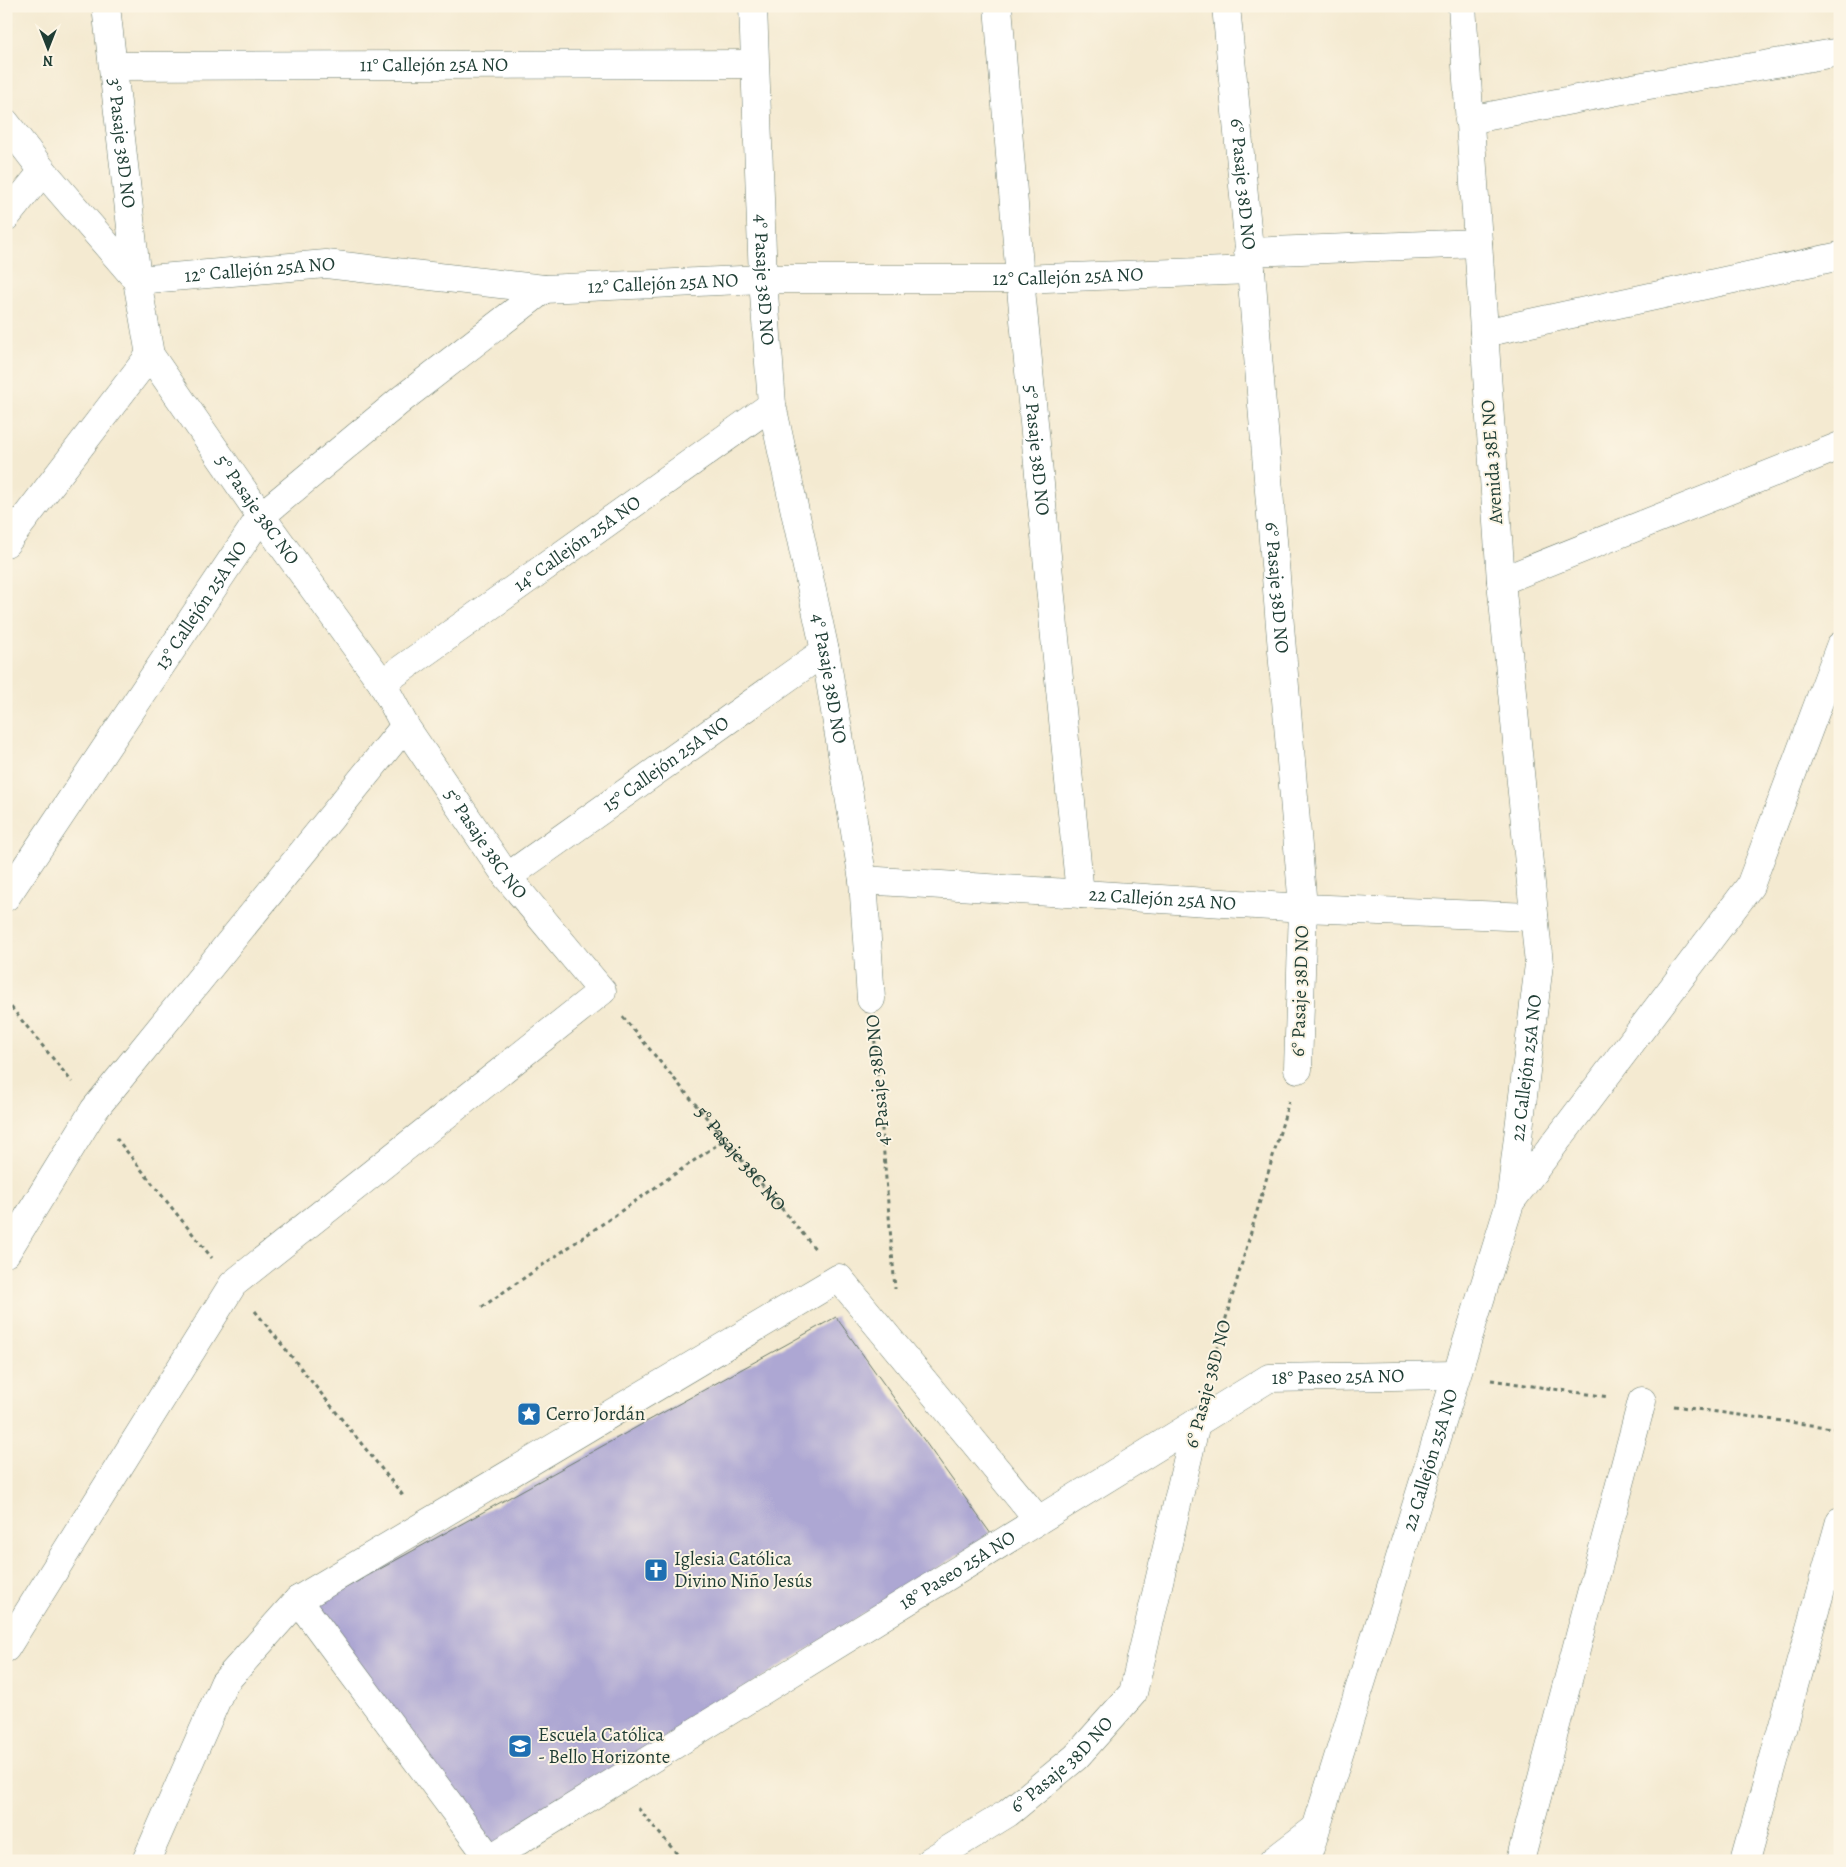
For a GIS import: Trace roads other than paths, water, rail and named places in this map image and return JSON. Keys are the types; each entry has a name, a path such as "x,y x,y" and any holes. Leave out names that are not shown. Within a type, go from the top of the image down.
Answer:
{"street":[{"name":"3° Pasaje 38D NO","path":"106,6 137,280"},
{"name":"4° Pasaje 38D NO","path":"752,6 763,279 772,405 825,651 863,880 871,999"},
{"name":"5° Pasaje 38D NO","path":"998,6 1020,279 1080,894"},
{"name":"6° Pasaje 38D NO","path":"1226,6 1303,908 1298,1069"},
{"name":"Avenida 38E NO","path":"1462,6 1501,582 1534,917"},
{"path":"1469,120 1652,84 1840,52"},
{"name":"11° Callejón 25A NO","path":"114,66 754,64"},
{"path":"6,123 43,172 137,280"},
{"path":"6,217 43,172"},
{"name":"12° Callejón 25A NO","path":"137,280 326,264 544,289 763,279 1020,279 1478,243"},
{"path":"1484,333 1840,256"},
{"name":"5° Pasaje 38C NO","path":"6,1648 233,1284 602,992 507,876 405,726 382,683 260,516 150,355 137,280"},
{"name":"13° Callejón 25A NO","path":"6,896 260,516 402,399 544,289"},
{"path":"6,543 150,355"},
{"name":"14° Callejón 25A NO","path":"382,683 772,405"},
{"path":"1501,582 1840,446"},
{"path":"1510,1203 1750,886 1840,646"},
{"name":"15° Callejón 25A NO","path":"507,876 825,651"},
{"path":"6,1253 94,1110 405,726"},
{"name":"22 Callejón 25A NO","path":"863,880 1303,908 1534,917 1539,964 1510,1203 1306,1861"},
{"path":"146,1861 224,1683 298,1600 839,1278 1038,1520"},
{"name":"18° Paseo 25A NO","path":"488,1860 1269,1378 1456,1375"},
{"path":"1520,1861 1642,1402"},
{"name":"6° Pasaje 38D NO","path":"930,1861 1008,1813 1076,1757 1133,1693 1196,1423"},
{"path":"1745,1861 1840,1521"},
{"path":"298,1600 488,1860"},
{"path":"1273,1861 1316,1829"}],"place":[{"name":"Cerro Jordán","path":"529,1414"},
{"name":"Iglesia Católica Divino Niño Jesús","path":"656,1570"},
{"name":"Escuela Católica - Bello Horizonte","path":"520,1746"}]}
